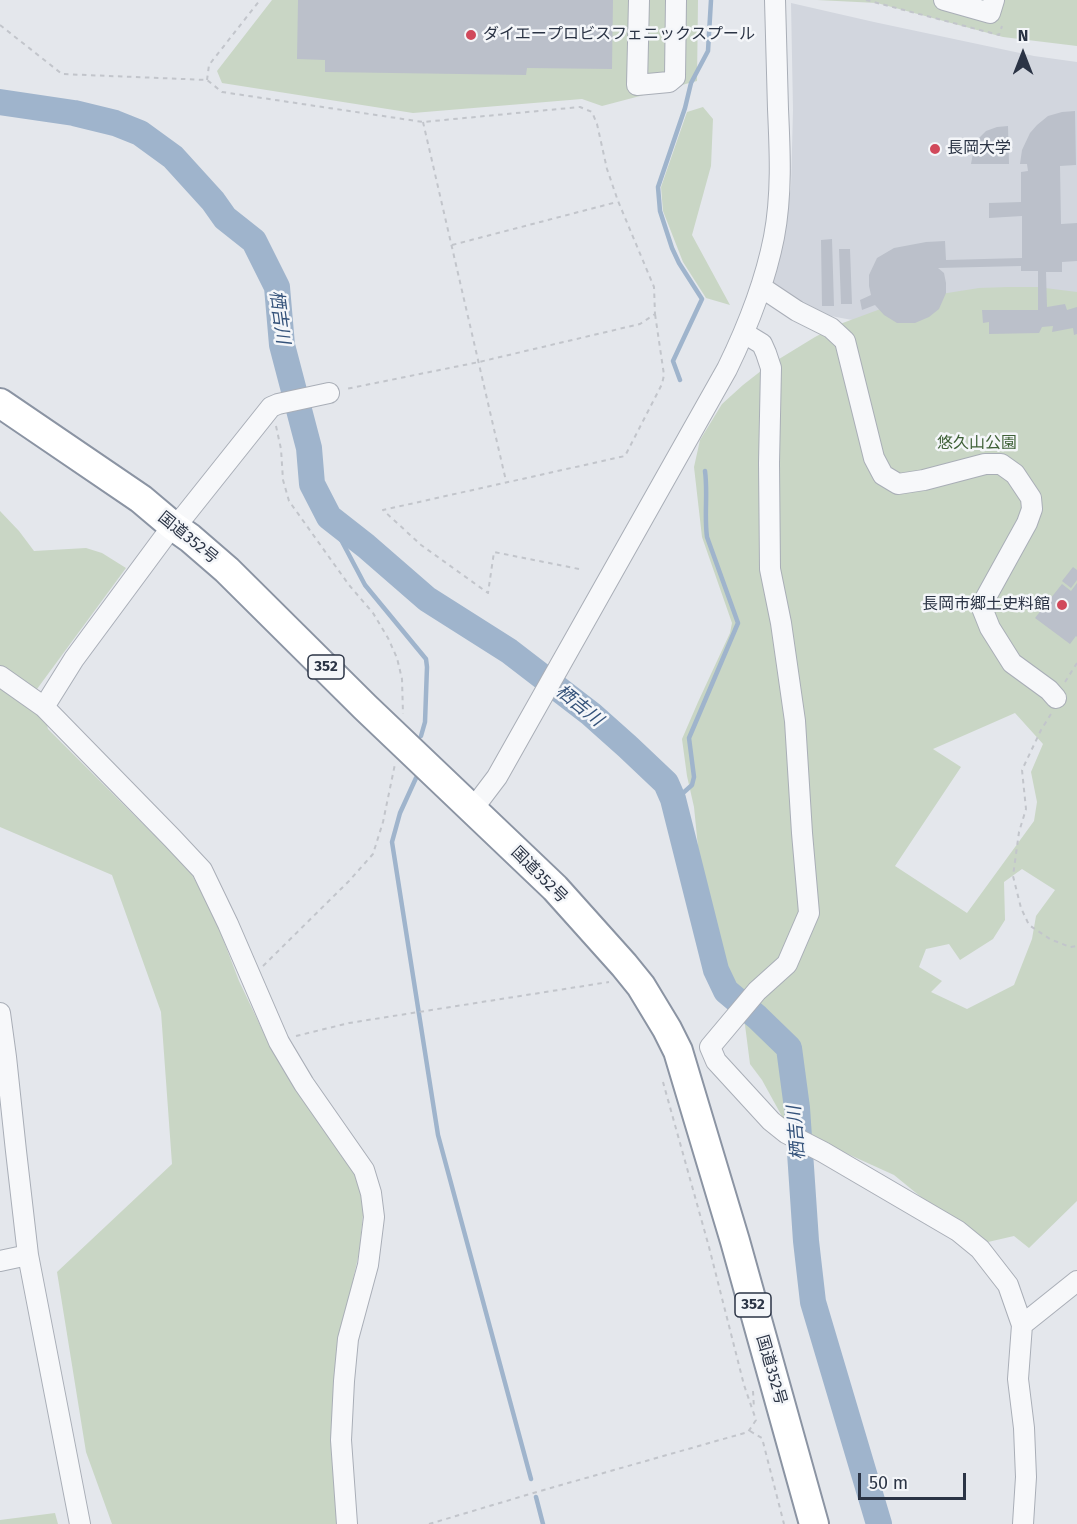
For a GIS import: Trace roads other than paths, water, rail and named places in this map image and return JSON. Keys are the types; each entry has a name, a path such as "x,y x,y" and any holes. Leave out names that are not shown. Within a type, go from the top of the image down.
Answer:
{"highway":[{"name":"国道352号","path":"0,403 141,499 227,570 365,707 555,888 618,973 641,986 678,1051 732,1232 814,1524"}],"street":[{"path":"639,0 637,85 669,82 675,77 676,0"},
{"path":"472,810 497,777 539,704 721,379 744,333 761,287 774,235 780,181 775,0"},
{"path":"944,0 990,13 994,0"},
{"path":"761,287 797,311 831,328 845,341 874,458 883,475 898,484 924,480 985,464 1001,464 1015,474 1031,498 1032,509 1027,523 982,608 990,628 1012,663 1049,690 1056,698"},
{"path":"710,1047 757,991 787,964 809,913 795,721 781,623 770,569 771,368 762,344 744,333"},
{"path":"44,707 74,659 173,526 185,515 274,405 329,393"},
{"path":"0,676 44,707 202,870 279,1042 304,1084 364,1170 371,1193 374,1217 368,1265 348,1339 344,1381 341,1440 347,1524"},
{"path":"0,1013 6,1057 8,1152 80,1524"},
{"path":"678,1051 700,1046 710,1047"},
{"path":"710,1047 716,1061 771,1121 786,1133 823,1152 958,1231 980,1249 1008,1285 1022,1325 1018,1379 1024,1428 1026,1477 1023,1524"},
{"path":"0,1261 28,1255"},
{"path":"1022,1325 1077,1281"}],"waterway":[{"path":"680,380 673,361 702,299 672,248 660,211 658,187 685,108 691,83 708,51 711,0"},
{"name":"栖吉川","path":"0,102 74,113 115,123 140,133 173,157 213,201 225,218 254,241 277,287 282,345 309,448 312,484 329,517 427,599 509,651 591,714 666,783 673,799 716,970 726,991 789,1048 797,1108 806,1241 813,1302 879,1524"},
{"path":"673,799 692,785 694,777 689,738 738,623 707,537 705,471"},
{"path":"329,517 365,585 426,659 425,722 421,736"},
{"path":"416,778 400,813 392,842 438,1135 531,1479"},
{"path":"536,1497 543,1524"}],"place":[{"name":"ダイエープロビスフェニックスプール","path":"471,35"},
{"name":"長岡大学","path":"935,149"},
{"name":"長岡市郷土史料館","path":"1062,605"}],"park label":[{"name":"悠久山公園","path":"977,444"}]}
